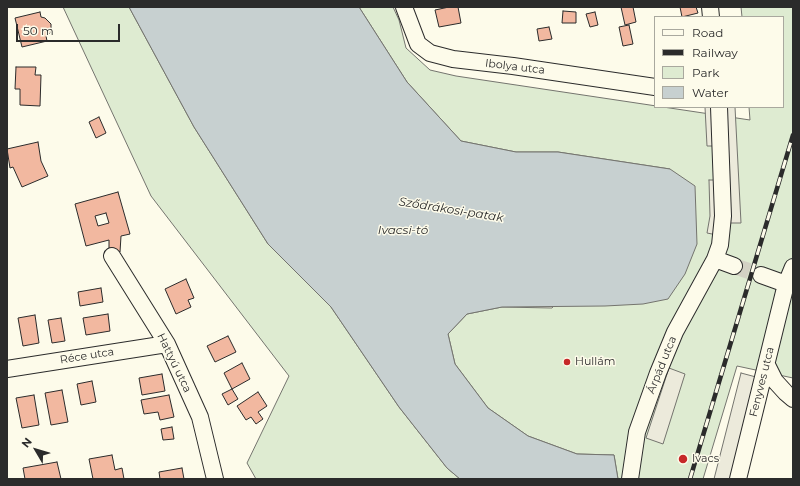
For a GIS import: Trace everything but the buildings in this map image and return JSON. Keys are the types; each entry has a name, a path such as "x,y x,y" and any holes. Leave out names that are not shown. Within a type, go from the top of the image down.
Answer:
{"street":[{"name":"Ibolya utca","path":"404,7 418,44 430,53 453,59 513,66 654,87"},
{"name":"Árpád utca","path":"630,479 637,432 658,373 675,332 715,259 720,245 723,216 719,108"},
{"name":"Hattyú utca","path":"112,256 167,344 200,417 215,479"},
{"path":"715,259 734,266"},
{"name":"Fenyves utca","path":"738,479 786,284 793,267"},
{"path":"761,275 786,284"},
{"name":"Réce utca","path":"7,369 167,344"},
{"path":"767,365 775,381 793,399"}],"green space":[{"path":"63,7 129,7 194,127 268,244 331,307 399,407 447,468 460,479 256,479 247,463 289,376 151,196"},
{"path":"359,7 393,7 399,20 406,48 430,70 456,76 654,106 654,108 670,108 750,120 749,108 784,108 784,16 742,16 741,7 793,7 793,378 737,366 703,479 618,479 614,455 577,454 528,436 488,408 455,364 448,334 467,314 502,307 552,308 670,169 558,152 516,152 461,141 407,82"}],"shaded area":[{"path":"705,108 716,108 718,146 707,146"},
{"path":"722,108 735,108 741,223 728,223"},
{"path":"709,180 719,180 717,235 707,233 710,216"},
{"path":"669,368 685,374 663,444 646,438"},
{"path":"741,373 756,377 730,479 714,479"}],"water":[{"name":"Ivacsi-tó","path":"129,7 359,7 407,82 461,141 516,152 558,152 670,169 695,186 697,244 685,274 668,299 643,304 605,306 502,307 467,314 448,334 455,364 488,408 528,436 577,454 614,455 618,479 460,479 447,468 399,407 331,307 268,244 194,127"}],"tunnel":[{"path":"734,266 761,275"}],"railway":[{"path":"690,479 793,135"}],"place":[{"name":"Hullám","path":"567,362"},
{"name":"Ivacs","path":"683,459"}],"water label":[{"name":"Sződrákosi-patak","path":"451,210"}]}
